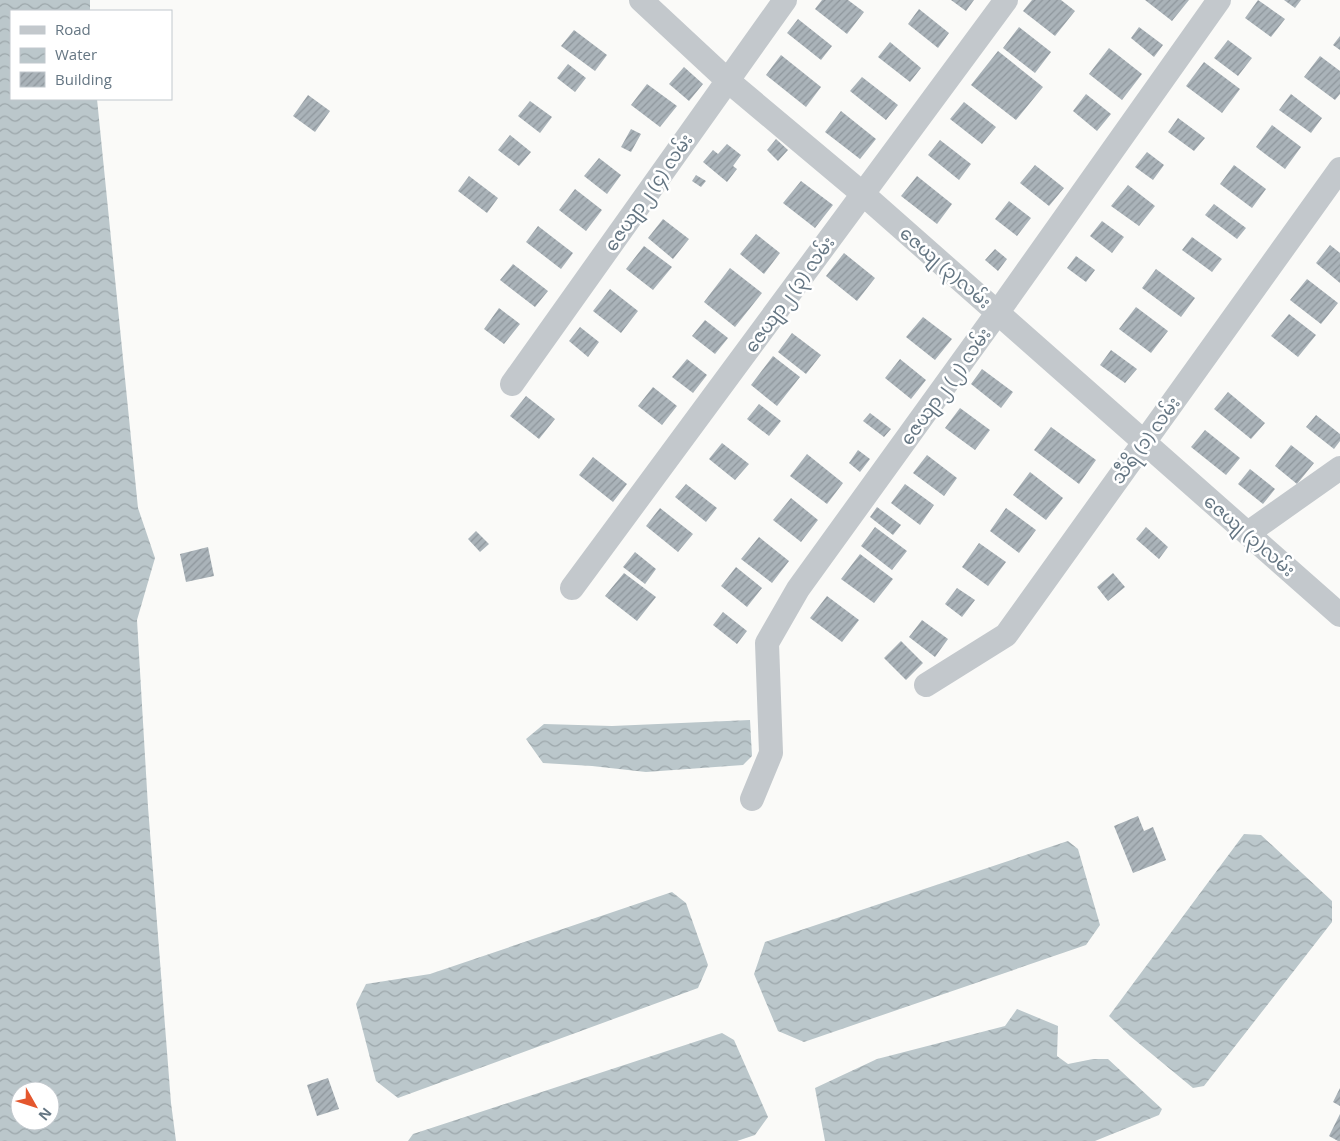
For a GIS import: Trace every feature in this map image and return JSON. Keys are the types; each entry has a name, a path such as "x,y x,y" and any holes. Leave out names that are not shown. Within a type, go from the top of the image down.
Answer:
{"street":[{"name":"ဇေယျ (၃)လမ်း","path":"641,0 727,80 863,194 1340,615"},
{"name":"ဇေယျာ၂ (၄) လမ်း","path":"512,384 785,0"},
{"name":"ဇေယျာ၂ (၃) လမ်း","path":"572,588 1006,0"},
{"name":"ဇေယျာ၂ (၂) လမ်း","path":"752,799 771,753 767,644 798,589 998,312 1219,0"},
{"name":"သီရိ (၁) လမ်း","path":"926,685 1006,635 1340,169"},
{"path":"1248,533 1340,468"}],"water":[{"path":"0,0 90,0 90,10 10,10 10,100 97,100 138,508 155,558 137,620 148,807 171,1103 176,1141 0,1141"},
{"path":"750,720 752,756 743,765 646,772 543,763 526,739 544,724 612,726"},
{"path":"1244,834 1261,835 1332,901 1332,922 1204,1086 1193,1088 1130,1036 1109,1016"},
{"path":"1068,841 1078,849 1100,925 1086,945 804,1042 778,1031 754,974 765,942"},
{"path":"672,892 686,903 708,965 698,988 398,1098 376,1081 356,1004 366,984 430,974"},
{"path":"1017,1009 1058,1026 1057,1056 1068,1064 1093,1059 1108,1059 1162,1109 1159,1115 1095,1141 825,1141 815,1088 877,1059 1005,1026"},
{"path":"722,1033 734,1040 768,1117 755,1135 737,1141 408,1141 413,1134"}],"building":[{"path":"822,0 848,0 864,12 847,34 815,9"},
{"path":"951,0 974,0 966,11"},
{"path":"1032,0 1061,0 1075,11 1055,36 1023,11"},
{"path":"1145,0 1189,0 1172,21"},
{"path":"1258,0 1285,19 1271,37 1245,18"},
{"path":"1284,0 1301,0 1295,8"},
{"path":"919,9 949,33 938,48 908,24"},
{"path":"798,19 832,46 821,60 787,33"},
{"path":"1019,27 1051,52 1035,73 1003,48"},
{"path":"1139,27 1163,45 1154,57 1131,38"},
{"path":"574,30 607,55 595,71 561,46"},
{"path":"1340,36 1340,50 1333,45"},
{"path":"1228,40 1252,58 1238,76 1214,58"},
{"path":"890,42 921,68 910,82 878,57"},
{"path":"1109,48 1142,74 1122,100 1089,74"},
{"path":"998,51 1043,87 1016,120 971,85"},
{"path":"781,55 821,87 806,107 766,75"},
{"path":"1320,56 1340,71 1340,94 1335,100 1304,77"},
{"path":"1204,62 1240,89 1222,113 1186,86"},
{"path":"568,64 586,78 575,92 557,78"},
{"path":"684,67 703,84 689,101 669,84"},
{"path":"862,77 898,105 886,120 850,91"},
{"path":"647,84 677,106 660,127 631,105"},
{"path":"1086,94 1111,114 1097,131 1073,111"},
{"path":"1291,94 1322,118 1311,133 1279,110"},
{"path":"308,95 330,111 315,132 293,116"},
{"path":"530,101 552,117 540,133 518,116"},
{"path":"964,102 996,127 982,144 950,119"},
{"path":"841,111 876,139 860,159 825,132"},
{"path":"1178,118 1205,138 1194,151 1168,132"},
{"path":"1272,125 1301,147 1285,169 1256,147"},
{"path":"631,129 641,134 631,152 621,147"},
{"path":"510,135 531,152 519,166 498,150"},
{"path":"776,139 788,150 778,161 767,150"},
{"path":"940,140 971,164 959,180 928,155"},
{"path":"727,144 741,155 733,166 737,169 727,182 703,162 713,150 718,154"},
{"path":"1147,152 1164,165 1153,180 1135,167"},
{"path":"599,158 621,175 607,194 584,176"},
{"path":"1035,165 1064,188 1049,206 1020,183"},
{"path":"1234,165 1266,189 1252,208 1220,184"},
{"path":"696,175 706,181 701,187 692,181"},
{"path":"469,176 498,198 487,213 458,191"},
{"path":"917,176 952,204 937,224 901,196"},
{"path":"801,181 833,205 815,228 783,203"},
{"path":"1128,185 1155,206 1139,226 1111,206"},
{"path":"575,189 602,210 586,231 559,210"},
{"path":"1009,201 1031,218 1017,236 995,219"},
{"path":"1214,204 1246,228 1237,239 1205,215"},
{"path":"663,219 689,239 673,259 648,238"},
{"path":"1102,221 1124,237 1112,253 1090,236"},
{"path":"538,226 573,253 561,269 526,242"},
{"path":"756,234 780,253 764,274 740,254"},
{"path":"1192,237 1222,259 1212,272 1182,250"},
{"path":"1330,245 1340,253 1340,283 1316,263"},
{"path":"644,246 672,267 653,290 626,269"},
{"path":"995,249 1007,259 998,271 985,260"},
{"path":"844,253 875,278 857,301 826,276"},
{"path":"1076,256 1095,270 1086,282 1067,268"},
{"path":"513,264 548,291 535,307 500,280"},
{"path":"730,268 762,293 735,327 704,302"},
{"path":"1156,269 1195,298 1181,317 1142,288"},
{"path":"1307,279 1338,303 1321,324 1290,300"},
{"path":"610,289 638,311 621,333 593,311"},
{"path":"1136,307 1168,331 1151,353 1119,329"},
{"path":"499,308 520,324 504,344 484,329"},
{"path":"1289,314 1316,335 1298,357 1271,336"},
{"path":"923,317 952,339 935,360 906,337"},
{"path":"705,320 728,338 715,354 692,336"},
{"path":"580,327 599,342 588,357 569,341"},
{"path":"792,333 821,355 806,374 778,352"},
{"path":"1111,350 1137,369 1125,383 1100,365"},
{"path":"773,356 800,377 777,406 751,385"},
{"path":"687,359 707,375 693,393 672,377"},
{"path":"900,359 926,380 911,399 885,378"},
{"path":"982,369 1013,392 1001,408 971,384"},
{"path":"653,387 677,406 662,425 638,406"},
{"path":"1228,392 1265,423 1251,439 1214,409"},
{"path":"526,396 555,419 539,439 510,416"},
{"path":"759,404 781,421 769,436 747,419"},
{"path":"960,408 990,430 975,450 945,428"},
{"path":"870,413 891,429 884,437 863,421"},
{"path":"1316,415 1340,434 1340,441 1334,449 1306,427"},
{"path":"1051,427 1096,460 1079,484 1034,450"},
{"path":"1205,430 1240,458 1226,475 1191,447"},
{"path":"722,443 749,464 735,480 709,459"},
{"path":"1291,445 1314,463 1297,484 1275,466"},
{"path":"858,450 870,459 860,472 849,463"},
{"path":"807,454 843,483 827,504 790,476"},
{"path":"927,455 957,478 944,496 913,473"},
{"path":"593,457 627,484 613,502 579,475"},
{"path":"1250,469 1275,489 1263,504 1238,484"},
{"path":"1030,472 1063,498 1046,520 1013,495"},
{"path":"686,484 717,508 706,522 675,497"},
{"path":"905,484 934,505 920,525 891,503"},
{"path":"791,498 818,520 801,542 773,520"},
{"path":"877,507 901,525 893,535 870,517"},
{"path":"660,508 693,534 678,552 646,526"},
{"path":"1006,508 1036,530 1019,553 990,531"},
{"path":"875,527 907,551 892,570 861,546"},
{"path":"1146,527 1168,547 1159,559 1136,539"},
{"path":"476,531 489,544 480,552 468,539"},
{"path":"759,537 789,561 772,583 741,559"},
{"path":"979,543 1006,562 988,586 962,567"},
{"path":"208,547 214,576 186,582 180,554"},
{"path":"635,552 656,569 645,584 623,567"},
{"path":"860,554 893,579 874,603 841,579"},
{"path":"736,567 762,588 747,607 721,586"},
{"path":"624,573 656,597 637,621 605,596"},
{"path":"1113,573 1125,587 1108,601 1097,587"},
{"path":"957,588 975,600 962,617 945,604"},
{"path":"827,596 859,620 842,642 810,618"},
{"path":"723,612 747,631 737,644 713,625"},
{"path":"922,620 948,639 935,657 909,637"},
{"path":"901,641 923,663 906,680 884,658"},
{"path":"1138,816 1144,831 1153,827 1166,860 1133,873 1114,826"},
{"path":"328,1078 339,1109 317,1116 307,1085"},
{"path":"1340,1088 1340,1106 1333,1102"},
{"path":"1340,1114 1340,1141 1338,1141 1329,1136"}]}
